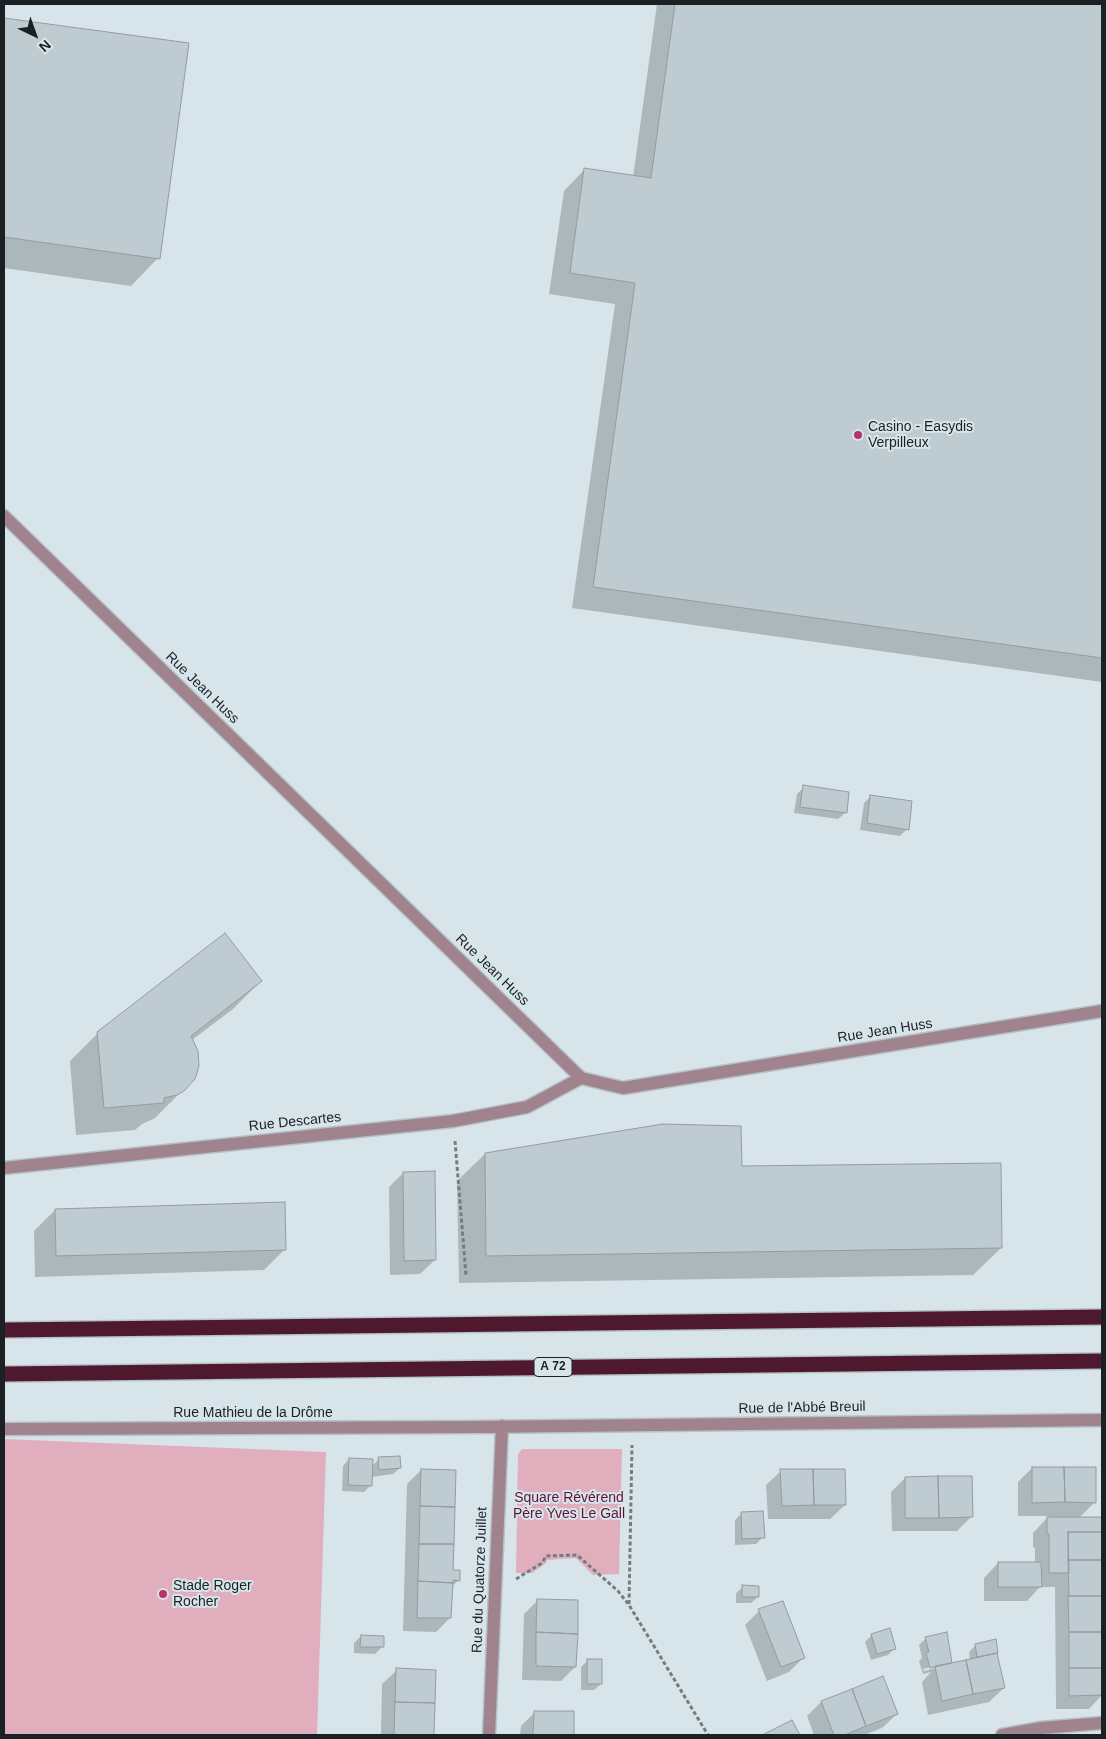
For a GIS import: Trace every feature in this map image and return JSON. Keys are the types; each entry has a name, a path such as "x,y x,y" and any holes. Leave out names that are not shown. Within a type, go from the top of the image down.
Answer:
{"highway":[{"path":"4,1330 1102,1317"},
{"name":"A 72","path":"4,1374 1102,1361"}],"street":[{"name":"Rue Jean Huss","path":"4,516 581,1078 623,1088 1102,1011"},
{"name":"Rue Descartes","path":"4,1168 453,1121 528,1107 581,1078"},
{"name":"Rue de l'Abbé Breuil","path":"502,1426 1102,1420"},
{"name":"Rue Mathieu de la Drôme","path":"4,1429 502,1426"},
{"name":"Rue du Quatorze Juillet","path":"489,1735 502,1426"},
{"path":"1002,1735 1041,1728 1102,1723"}],"path":[{"path":"453,1121 466,1275"},
{"path":"629,1604 633,1425"},
{"path":"494,1593 542,1563 546,1556 577,1555 618,1591 629,1604 708,1735"}],"green space":[{"name":"Stade Roger Rocher","path":"4,1439 326,1452 317,1735 4,1735"},
{"name":"Square Révérend Père Yves Le Gall","path":"522,1449 622,1449 619,1574 593,1575 576,1558 547,1560 546,1563 532,1573 516,1573 518,1454"}],"building":[{"name":"Casino - Easydis Verpilleux","path":"675,4 1102,4 1102,658 593,587 635,283 570,273 584,168 651,178"},
{"path":"4,18 189,43 160,259 4,237"},
{"path":"803,785 849,792 847,813 800,807"},
{"path":"870,795 912,801 909,830 867,823"},
{"path":"225,933 262,981 191,1036 198,1051 199,1066 195,1079 184,1091 164,1098 164,1103 104,1108 97,1032"},
{"path":"663,1124 741,1126 742,1166 1001,1163 1002,1248 486,1256 485,1153"},
{"path":"435,1171 436,1260 404,1261 403,1172"},
{"path":"285,1202 286,1250 56,1256 55,1209"},
{"path":"400,1456 401,1468 379,1470 378,1457"},
{"path":"349,1458 373,1459 372,1486 348,1485"},
{"path":"1032,1467 1064,1467 1065,1502 1032,1503"},
{"path":"1064,1467 1096,1467 1096,1503 1065,1502"},
{"path":"421,1469 456,1470 455,1507 420,1506"},
{"path":"780,1469 813,1469 814,1505 782,1506"},
{"path":"813,1469 845,1469 846,1505 814,1505"},
{"path":"938,1476 939,1518 905,1518 905,1477"},
{"path":"938,1476 972,1476 973,1517 939,1518"},
{"path":"420,1506 455,1507 454,1544 419,1544"},
{"path":"763,1511 765,1538 742,1539 741,1512"},
{"path":"1047,1517 1102,1517 1102,1532 1068,1532 1069,1573 1049,1573"},
{"path":"1068,1532 1102,1532 1102,1560 1068,1560"},
{"path":"419,1544 454,1544 453,1570 460,1570 460,1581 453,1580 453,1583 418,1581"},
{"path":"1068,1560 1102,1560 1102,1596 1069,1596"},
{"path":"998,1562 1041,1562 1042,1587 998,1587"},
{"path":"418,1581 453,1583 451,1618 417,1618"},
{"path":"742,1585 759,1586 759,1597 742,1597"},
{"path":"1068,1596 1102,1596 1102,1632 1069,1632"},
{"path":"537,1599 578,1600 578,1634 536,1632"},
{"path":"783,1601 805,1658 781,1667 758,1609"},
{"path":"890,1628 896,1649 877,1654 871,1634"},
{"path":"536,1632 578,1634 576,1667 536,1666"},
{"path":"947,1632 952,1663 930,1668 926,1653 929,1652 925,1637"},
{"path":"1069,1632 1102,1632 1102,1668 1069,1668"},
{"path":"361,1635 384,1636 384,1647 360,1647"},
{"path":"996,1639 998,1653 977,1657 975,1644"},
{"path":"997,1653 1005,1688 973,1694 966,1660"},
{"path":"587,1659 602,1659 602,1684 587,1684"},
{"path":"966,1660 973,1694 942,1701 935,1666"},
{"path":"396,1668 436,1670 435,1703 395,1702"},
{"path":"1069,1668 1102,1668 1102,1695 1069,1696"},
{"path":"883,1676 898,1714 866,1726 852,1689"},
{"path":"852,1689 866,1726 845,1735 834,1735 821,1701"},
{"path":"395,1702 435,1703 434,1735 394,1735"},
{"path":"534,1711 574,1711 574,1735 533,1735"},
{"path":"792,1720 800,1735 762,1735"}],"place":[{"name":"Casino - Easydis Verpilleux","path":"858,435"},
{"name":"Stade Roger Rocher","path":"163,1594"}]}
